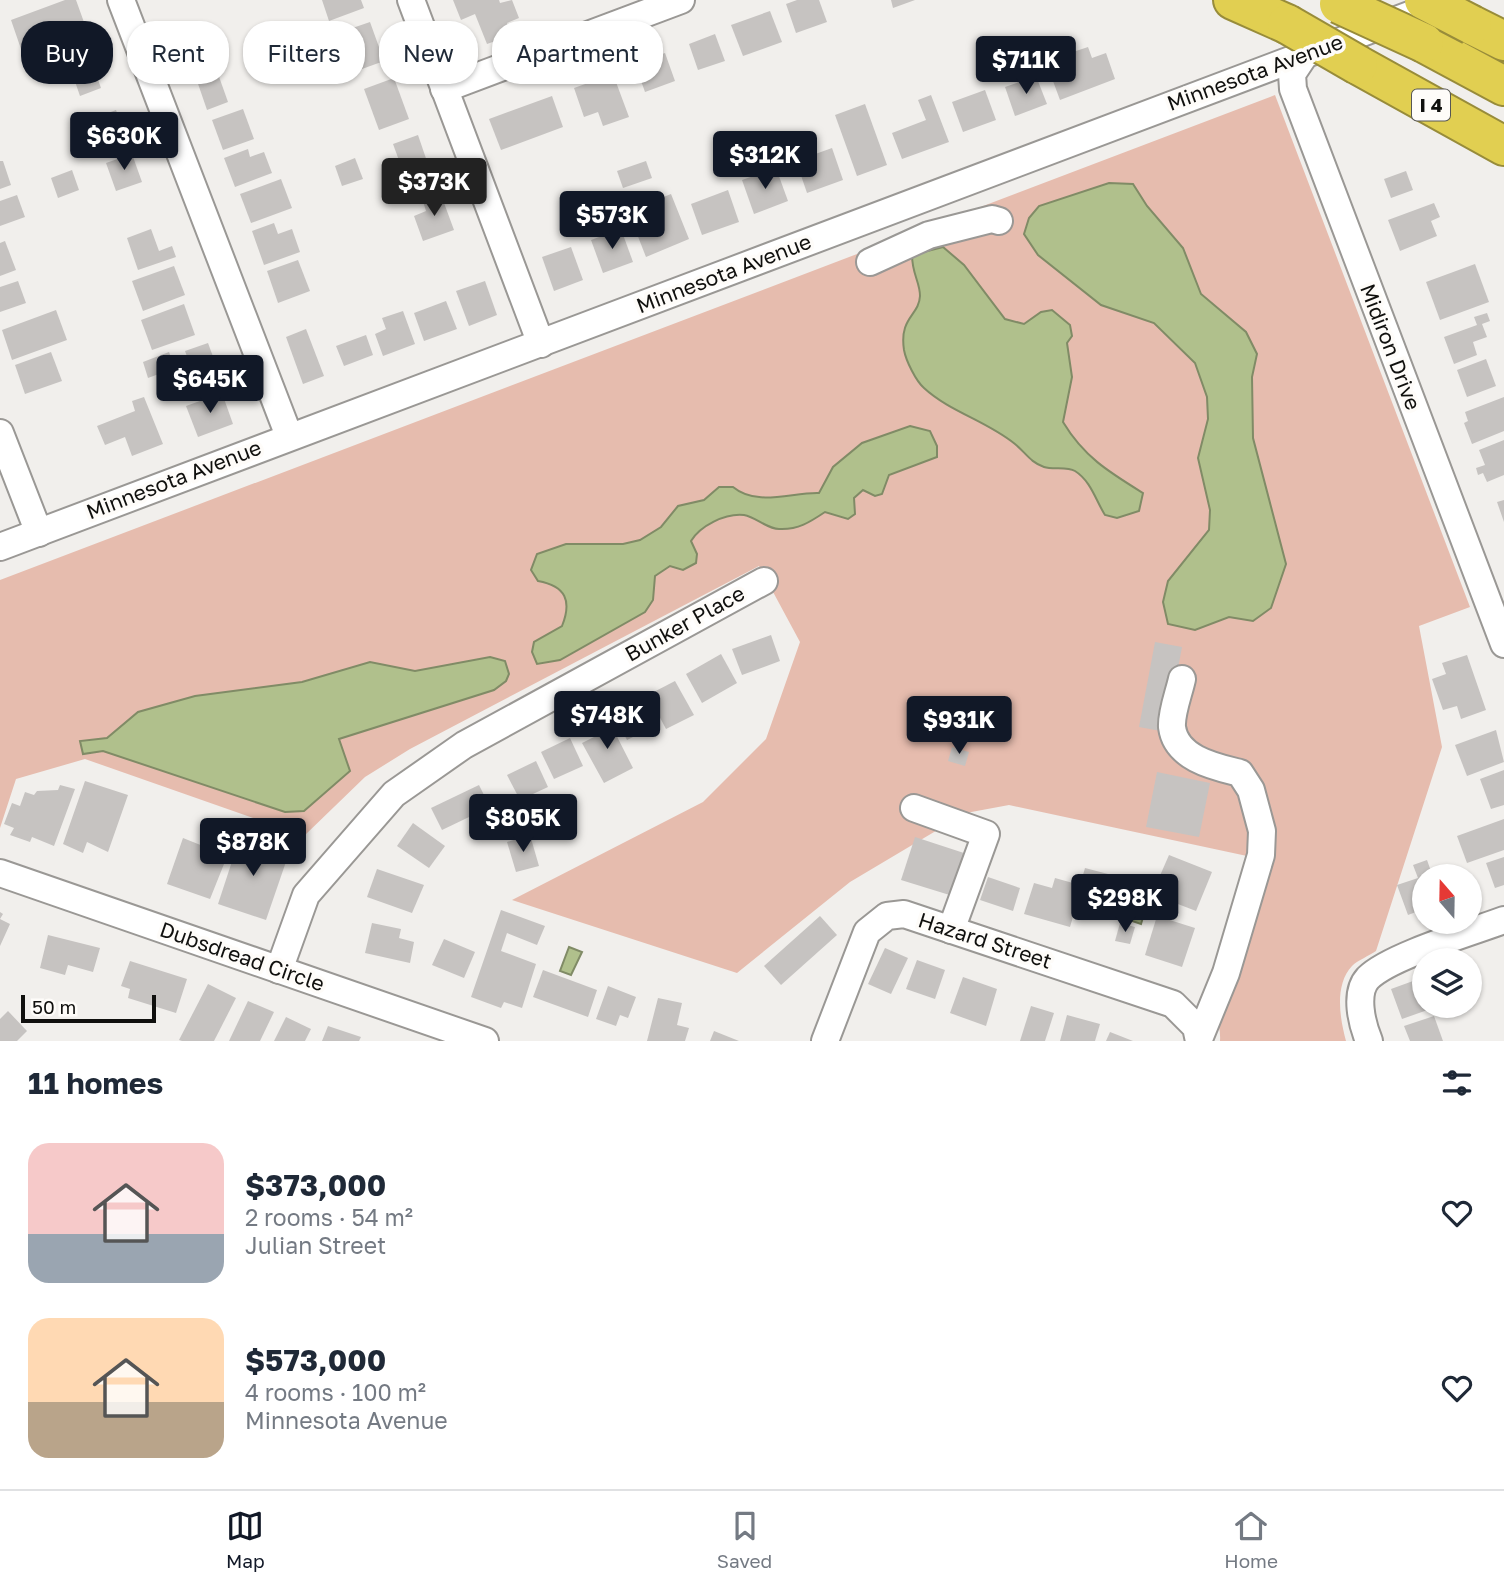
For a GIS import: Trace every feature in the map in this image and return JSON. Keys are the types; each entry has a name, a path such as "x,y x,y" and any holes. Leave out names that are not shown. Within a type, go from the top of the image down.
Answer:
{"highway":[{"name":"I 4","path":"1233,0 1296,39 1345,26 1504,146"},
{"path":"1424,0 1475,22"},
{"path":"1345,26 1424,43 1504,86"}],"street":[{"path":"121,0 289,436"},
{"path":"411,0 541,344"},
{"path":"444,89 681,0"},
{"name":"Minnesota Avenue","path":"1345,26 1475,22"},
{"name":"Minnesota Avenue","path":"0,547 289,436 541,344 1296,39"},
{"name":"Midiron Drive","path":"1296,39 1293,89 1308,134 1504,644"},
{"path":"870,262 929,235 992,219 999,220"},
{"path":"0,433 38,533"},
{"name":"Bunker Place","path":"279,970 306,895 394,793 464,745 764,582"},
{"path":"1182,679 1172,727 1178,743 1204,764 1240,773 1251,790 1262,831 1261,855 1226,973 1199,1040"},
{"path":"914,808 986,834 951,930"},
{"name":"Dubsdread Circle","path":"0,873 485,1041"},
{"name":"Hazard Street","path":"825,1041 867,932 887,916 904,914 1173,1004 1196,1027 1199,1040"},
{"path":"1368,1041 1362,1022 1362,995 1367,979 1395,962 1504,920"}],"shaded area":[{"path":"1275,95 1470,607 1419,626 1442,747 1376,951 1352,966 1343,983 1340,1002 1346,1041 1220,1041 1217,1021 1205,1004 1247,856 1009,805 966,813 850,882 737,973 512,900 703,802 766,739 800,642 759,566 410,749 365,777 304,836 85,759 16,779 0,828 0,580"},
{"path":"1109,183 1133,184 1147,206 1183,248 1201,294 1246,332 1257,354 1252,377 1253,438 1286,564 1271,608 1253,621 1229,617 1195,630 1168,624 1163,602 1168,581 1209,530 1210,510 1198,458 1208,419 1207,397 1195,363 1154,323 1101,305 1038,255 1024,234 1029,218 1039,206"},
{"path":"943,247 964,265 1005,319 1024,324 1041,312 1052,310 1070,325 1072,336 1067,343 1072,377 1063,422 1080,445 1108,471 1143,493 1139,511 1117,518 1105,515 1081,475 1068,469 1039,465 1004,436 945,404 918,381 907,360 903,339 904,330 920,296 912,255"},
{"path":"910,426 930,431 937,446 937,457 889,475 882,494 875,496 863,490 854,498 855,514 848,519 825,512 804,525 786,529 770,527 744,515 729,516 714,522 700,530 691,541 697,554 696,563 683,570 670,566 655,576 653,600 645,612 560,660 537,664 532,652 534,642 562,626 566,602 561,591 538,581 531,570 537,554 566,544 623,544 640,540 661,527 678,506 704,500 719,487 733,487 742,493 764,497 819,493 833,467 862,443"},
{"path":"490,657 505,661 509,674 506,681 494,690 339,739 350,771 304,811 285,812 103,751 83,754 80,741 107,738 138,712 195,696 302,682 370,662 415,671"},
{"path":"1127,908 1144,914 1141,924 1123,918"},
{"path":"569,947 582,952 571,975 560,971"}],"building":[{"path":"65,0 76,0 84,21 21,21 21,49 11,20"},
{"path":"322,0 361,0 364,8 329,21"},
{"path":"453,0 499,0 500,3 512,0 519,18 512,21 492,21 492,42 487,44 475,14 461,20"},
{"path":"797,0 819,0 827,22 796,33 786,4"},
{"path":"891,0 915,0 893,8"},
{"path":"770,11 782,42 743,56 731,25"},
{"path":"370,22 379,47 379,63 365,68 365,24"},
{"path":"715,34 725,61 698,70 689,44"},
{"path":"1088,47 1092,58 1106,53 1115,79 1060,100 1050,73 1065,68 1061,56"},
{"path":"665,53 675,81 645,92 642,84 663,84"},
{"path":"1036,76 1047,104 1015,116 1005,87"},
{"path":"76,84 100,84 101,88 80,96"},
{"path":"198,84 222,84 228,102 207,110"},
{"path":"379,84 396,84 409,119 379,130 364,89"},
{"path":"585,84 617,84 629,117 603,126 598,112 584,117 574,88"},
{"path":"985,90 996,120 963,132 952,102"},
{"path":"931,95 949,142 902,159 892,133 926,120 918,100"},
{"path":"552,96 563,127 501,150 489,119"},
{"path":"865,104 887,165 857,176 835,115"},
{"path":"243,109 254,139 223,150 212,120"},
{"path":"116,110 128,142 101,152 90,120"},
{"path":"418,135 432,176 408,185 393,144"},
{"path":"832,148 843,180 807,193 796,161"},
{"path":"248,149 250,157 264,152 272,173 235,187 224,158"},
{"path":"132,154 142,182 116,191 106,163"},
{"path":"355,158 363,179 342,186 335,166"},
{"path":"0,161 3,161 11,185 0,189"},
{"path":"646,161 652,178 623,188 617,171"},
{"path":"776,168 788,201 754,214 742,180"},
{"path":"72,170 79,190 58,198 51,178"},
{"path":"1406,171 1413,190 1391,198 1384,179"},
{"path":"281,179 292,208 251,223 240,194"},
{"path":"728,190 739,222 702,235 691,204"},
{"path":"440,192 454,230 423,241 414,216 426,211 422,198"},
{"path":"671,194 689,239 646,257 628,211"},
{"path":"17,195 25,217 0,226 0,201"},
{"path":"1434,203 1440,217 1431,221 1437,236 1400,251 1388,220"},
{"path":"274,223 278,234 292,229 300,252 264,265 252,231"},
{"path":"151,229 159,251 172,246 176,257 138,270 127,238"},
{"path":"621,229 633,262 603,273 591,240"},
{"path":"5,241 16,270 0,276 0,243"},
{"path":"571,247 583,280 554,291 542,257"},
{"path":"298,260 310,291 278,303 267,271"},
{"path":"1475,264 1489,302 1440,320 1426,282"},
{"path":"174,266 185,295 143,311 132,281"},
{"path":"18,281 26,303 0,312 0,287"},
{"path":"485,281 497,315 469,326 456,291"},
{"path":"446,301 457,329 424,341 414,313"},
{"path":"184,304 195,335 152,350 141,320"},
{"path":"56,310 67,340 12,360 2,330"},
{"path":"403,311 415,344 383,356 375,334 386,329 382,318"},
{"path":"1487,313 1490,321 1482,324 1487,337 1473,342 1477,355 1454,364 1444,337 1477,325 1474,317"},
{"path":"306,329 324,376 303,384 286,337"},
{"path":"366,335 373,355 344,366 336,346"},
{"path":"208,343 222,381 199,389 185,351"},
{"path":"51,352 62,381 25,394 15,365"},
{"path":"169,352 175,368 148,378 143,362"},
{"path":"1486,359 1496,386 1467,397 1457,370"},
{"path":"222,393 233,424 198,437 186,406"},
{"path":"144,397 163,444 132,456 125,437 105,445 97,426 135,411 132,401"},
{"path":"1504,397 1504,431 1472,444 1464,423 1468,421 1465,412"},
{"path":"1504,440 1504,475 1487,482 1483,473 1478,475 1476,468 1485,465 1479,450"},
{"path":"1504,500 1504,522 1497,502"},
{"path":"771,635 780,661 742,675 732,649"},
{"path":"1155,642 1182,647 1166,732 1139,727"},
{"path":"721,654 737,683 702,703 686,674"},
{"path":"1467,655 1486,710 1461,719 1457,706 1443,710 1432,679 1446,674 1442,663"},
{"path":"675,681 694,715 666,729 648,695"},
{"path":"641,699 655,726 627,740 613,713"},
{"path":"606,715 633,768 604,783 582,743 598,735 591,723"},
{"path":"1496,730 1504,762 1467,776 1455,745"},
{"path":"570,738 583,766 554,779 541,752"},
{"path":"952,747 969,752 965,766 948,761"},
{"path":"536,761 548,787 520,800 507,775"},
{"path":"1504,770 1504,805 1491,809 1480,779"},
{"path":"1157,772 1210,783 1199,837 1146,827"},
{"path":"85,781 128,795 108,852 87,842 83,853 63,844"},
{"path":"60,785 75,789 54,846 32,837 30,842 10,835 14,828 4,824 12,803 20,806 25,792 34,795 37,791 58,790"},
{"path":"479,785 490,807 442,830 431,808"},
{"path":"1504,819 1504,850 1467,863 1457,836"},
{"path":"413,823 445,846 429,868 397,846"},
{"path":"218,833 234,839 210,899 167,884 183,838 213,850"},
{"path":"530,835 539,866 516,872 507,842"},
{"path":"240,837 289,853 266,920 218,904"},
{"path":"915,837 970,855 956,897 901,880"},
{"path":"1169,855 1212,872 1196,911 1152,894"},
{"path":"1504,857 1504,885 1495,888 1486,863"},
{"path":"1085,868 1108,874 1100,899 1080,893 1070,927 1024,914 1034,883 1052,888 1055,878 1080,885"},
{"path":"377,869 424,885 412,913 367,897"},
{"path":"988,877 1020,888 1013,911 980,900"},
{"path":"1412,880 1412,914 1408,915 1397,885"},
{"path":"501,910 545,926 537,945 507,933 501,951 536,964 522,1008 504,1002 501,1008 471,997"},
{"path":"820,916 837,935 781,985 764,966"},
{"path":"1157,916 1195,928 1182,967 1145,955"},
{"path":"0,919 10,924 0,946"},
{"path":"372,923 401,929 399,938 414,942 410,963 365,953"},
{"path":"1120,923 1135,927 1130,944 1115,941"},
{"path":"48,935 100,948 93,972 68,965 65,975 40,968"},
{"path":"444,939 475,952 464,978 432,965"},
{"path":"885,948 908,958 891,994 868,984"},
{"path":"917,960 945,970 935,999 906,989"},
{"path":"130,961 187,979 176,1013 128,998 130,989 121,986"},
{"path":"543,970 597,990 588,1017 533,997"},
{"path":"963,977 997,989 986,1026 950,1013"},
{"path":"1412,981 1412,1015 1402,1019 1391,989"},
{"path":"208,984 236,998 214,1041 179,1040"},
{"path":"608,986 636,997 628,1018 620,1015 616,1026 596,1019"},
{"path":"658,998 682,1003 677,1025 689,1028 685,1041 647,1041"},
{"path":"248,1001 274,1012 260,1041 229,1041"},
{"path":"1031,1006 1054,1013 1045,1041 1020,1041"},
{"path":"8,1011 27,1031 17,1041 0,1041 0,1019"},
{"path":"1067,1015 1100,1024 1095,1041 1060,1041"},
{"path":"286,1017 311,1029 305,1041 274,1041"},
{"path":"1435,1018 1443,1041 1410,1041 1404,1026"},
{"path":"328,1026 361,1037 359,1041 322,1041"},
{"path":"714,1031 739,1041 710,1041"},
{"path":"1110,1032 1133,1041 1106,1041"}]}
